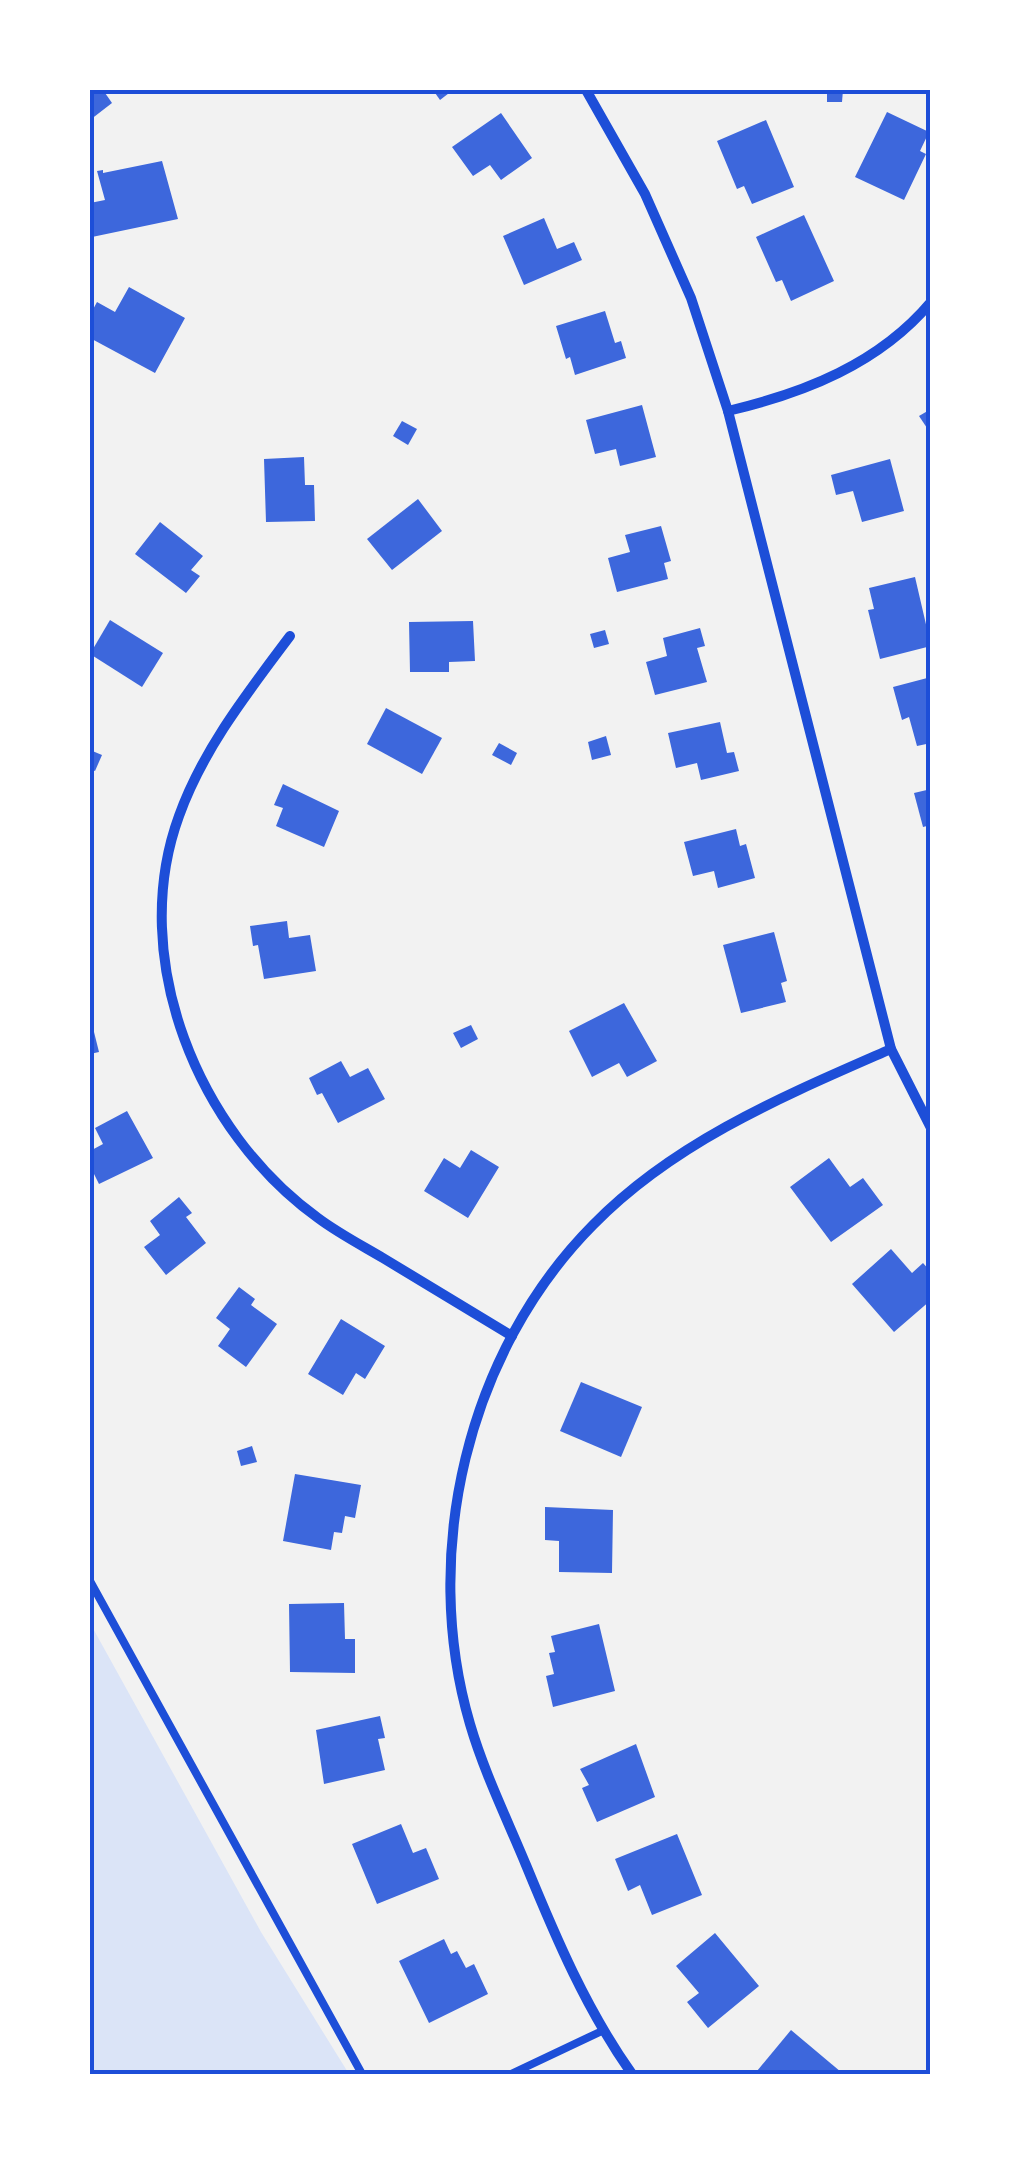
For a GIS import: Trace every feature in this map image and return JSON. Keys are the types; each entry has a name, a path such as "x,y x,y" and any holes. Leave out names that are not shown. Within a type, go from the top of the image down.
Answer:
{"street":[{"path":"586,90 646,194 692,298 728,411 891,1049 931,1128"},
{"path":"728,411 782,398 836,378 882,346 931,302"},
{"path":"290,636 208,752 179,815 163,870 162,931 170,990 192,1061 226,1123 268,1173 317,1218 512,1336"},
{"path":"632,2074 602,2031 563,1955 470,1724 454,1637 451,1550 462,1466 483,1396 512,1336 542,1288 592,1225 641,1183 704,1138 786,1094 891,1049"}],"lane":[{"path":"90,1581 362,2074"},
{"path":"511,2074 602,2031"}],"shaded area":[{"path":"90,1623 261,1932 349,2074 90,2074"}],"building":[{"path":"90,90 103,90 112,103 90,120"},
{"path":"433,90 453,90 440,100"},
{"path":"827,90 843,90 842,102 827,102"},
{"path":"887,112 929,132 920,151 926,154 904,200 855,177"},
{"path":"501,113 532,158 501,180 490,165 473,176 452,147"},
{"path":"766,120 794,187 752,204 744,186 737,189 717,141"},
{"path":"162,161 178,219 92,237 90,203 105,200 97,171"},
{"path":"804,215 834,281 791,301 782,280 776,282 756,237"},
{"path":"544,218 557,249 574,242 582,260 524,285 503,236"},
{"path":"129,287 185,318 155,373 90,338 90,315 97,302 115,312"},
{"path":"605,311 615,343 621,341 626,358 575,375 556,326"},
{"path":"642,405 656,457 620,466 616,449 595,454 586,420"},
{"path":"931,409 931,434 919,416"},
{"path":"402,421 417,429 408,445 393,436"},
{"path":"304,457 305,485 314,485 315,521 266,522 264,459"},
{"path":"890,459 904,511 862,522 853,491 836,495 831,475"},
{"path":"418,499 442,531 392,570 367,539"},
{"path":"160,522 203,556 191,570 200,576 186,593 135,554"},
{"path":"661,526 671,561 664,563 668,579 617,592 608,558 630,552 625,535"},
{"path":"915,577 931,646 880,659 868,610 874,609 869,588"},
{"path":"110,620 163,653 142,687 90,654"},
{"path":"473,621 475,661 449,662 449,672 410,672 409,622"},
{"path":"700,628 705,646 697,648 707,682 655,695 646,662 667,656 663,638"},
{"path":"605,630 609,644 594,648 590,634"},
{"path":"931,677 931,743 917,746 909,717 902,720 893,687"},
{"path":"386,708 442,738 422,774 367,744"},
{"path":"720,722 727,753 734,752 739,771 701,780 697,763 676,768 668,733"},
{"path":"606,736 611,755 592,760 588,742"},
{"path":"499,743 517,753 511,765 492,755"},
{"path":"90,750 102,755 95,771 90,769"},
{"path":"283,784 339,811 324,847 276,826 283,808 274,805"},
{"path":"931,789 931,825 923,827 914,793"},
{"path":"736,829 740,846 746,844 755,878 718,888 714,871 693,876 684,842"},
{"path":"287,921 289,938 310,935 316,971 264,979 250,926"},
{"path":"774,932 787,981 781,983 786,1002 741,1013 723,945"},
{"path":"624,1003 657,1061 627,1077 619,1063 592,1077 569,1031"},
{"path":"90,1016 99,1052 90,1054"},
{"path":"471,1025 478,1039 461,1048 453,1033"},
{"path":"341,1061 350,1077 368,1068 385,1099 338,1123 309,1078"},
{"path":"127,1111 153,1158 99,1184 90,1166 90,1151 103,1144 95,1128"},
{"path":"471,1150 499,1167 468,1218 424,1191 444,1158 460,1168"},
{"path":"829,1158 850,1187 863,1178 883,1205 831,1242 790,1187"},
{"path":"179,1197 192,1213 186,1217 206,1243 166,1275 144,1247 160,1235 150,1221"},
{"path":"891,1249 912,1273 923,1263 931,1272 931,1300 894,1332 852,1284"},
{"path":"239,1287 255,1299 251,1305 277,1324 246,1367 218,1346 230,1329 216,1318"},
{"path":"341,1319 385,1346 365,1379 356,1373 343,1395 308,1374"},
{"path":"581,1382 642,1407 621,1457 560,1431"},
{"path":"252,1446 257,1462 241,1466 237,1451"},
{"path":"295,1474 361,1485 355,1518 345,1516 342,1533 334,1532 331,1550 283,1541"},
{"path":"545,1507 613,1510 612,1573 559,1572 559,1541 545,1540"},
{"path":"344,1603 345,1639 355,1639 355,1673 290,1672 289,1604"},
{"path":"599,1624 615,1691 553,1707 546,1676 554,1674 549,1653 555,1652 551,1636"},
{"path":"380,1716 385,1738 378,1739 385,1770 324,1784 316,1730"},
{"path":"636,1744 655,1797 597,1822 582,1788 589,1785 580,1769"},
{"path":"401,1824 413,1853 426,1848 439,1879 377,1904 352,1844"},
{"path":"677,1834 702,1895 652,1915 640,1885 628,1891 615,1859"},
{"path":"715,1933 759,1986 708,2028 687,2002 699,1993 676,1966"},
{"path":"444,1939 451,1954 457,1951 466,1968 474,1964 488,1994 429,2023 399,1961"},
{"path":"791,2030 841,2072 757,2071"}]}
